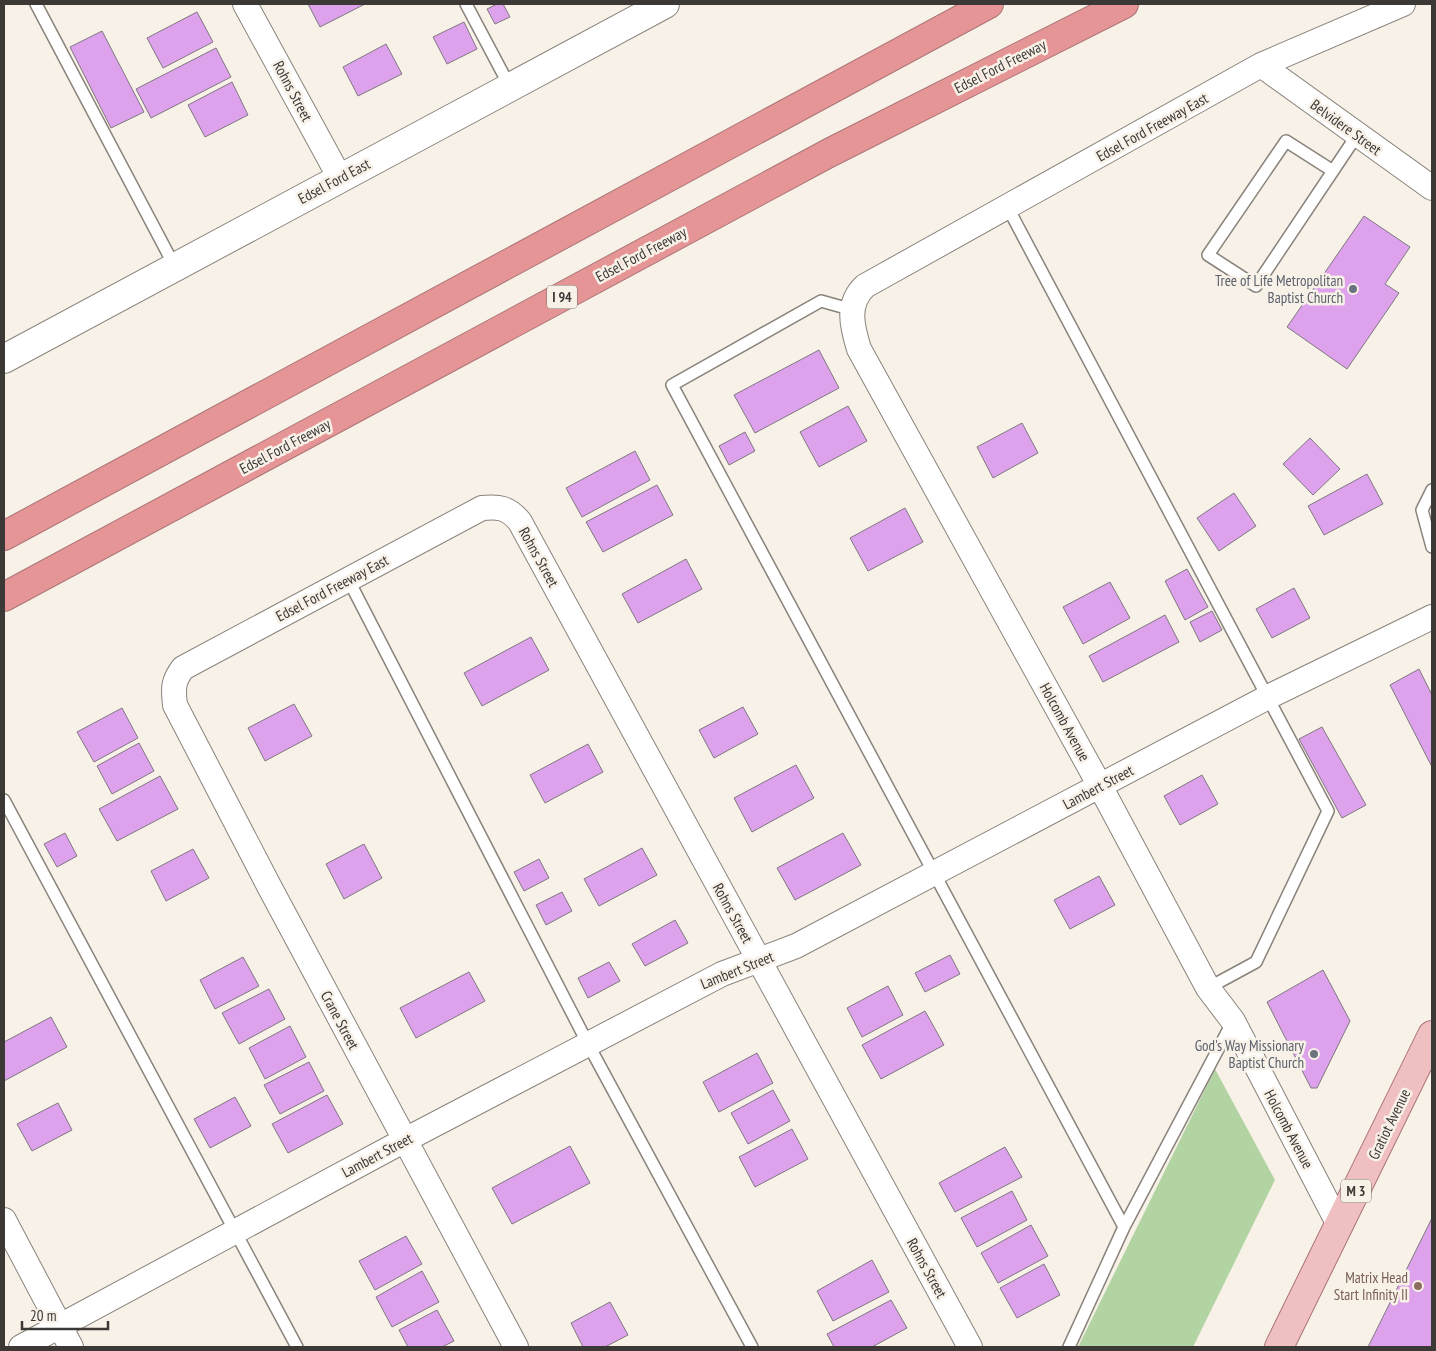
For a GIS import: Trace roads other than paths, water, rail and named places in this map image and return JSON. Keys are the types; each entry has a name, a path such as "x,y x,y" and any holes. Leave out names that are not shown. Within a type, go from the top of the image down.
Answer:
{"highway":[{"path":"4,536 989,4"},
{"name":"Edsel Ford Freeway","path":"4,597 829,153 1124,4"}],"main road":[{"name":"Gratiot Avenue","path":"1279,1347 1432,1035"}],"street":[{"name":"Rohns Street","path":"245,4 340,178"},
{"name":"Edsel Ford East","path":"4,359 664,4"},
{"name":"Edsel Ford Freeway East","path":"852,310 855,295 865,286 1008,208 1261,65 1403,4"},
{"name":"Belvidere Street","path":"1261,65 1432,188"},
{"name":"Holcomb Avenue","path":"852,310 853,328 858,349 1100,786 1208,988 1233,1021 1339,1225"},
{"name":"Edsel Ford Freeway East","path":"173,689 174,680 183,668 482,508 497,506 505,509"},
{"name":"Rohns Street","path":"505,509 513,513 520,522 970,1347"},
{"name":"Lambert Street","path":"21,1347 404,1140 722,974 796,946 1268,697 1432,617"},
{"name":"Crane Street","path":"173,689 175,705 404,1140 516,1347"},
{"path":"4,1220 71,1347"}],"lane":[{"path":"36,4 175,267"},
{"path":"466,4 510,87"},
{"path":"1333,171 1286,141 1208,255 1256,286 1333,171 1357,135"},
{"path":"1008,208 1328,811 1256,962 1208,988"},
{"path":"852,310 820,301 672,385 1124,1227"},
{"path":"1432,490 1422,510 1432,547"},
{"path":"348,579 588,1044 752,1347"},
{"path":"4,800 297,1347"},
{"path":"1069,1347 1124,1227 1233,1021"}],"place":[{"name":"Tree of Life Metropolitan Baptist Church","path":"1353,289"},
{"name":"God's Way Missionary Baptist Church","path":"1314,1054"},
{"name":"Matrix Head Start Infinity II","path":"1418,1286"}]}
